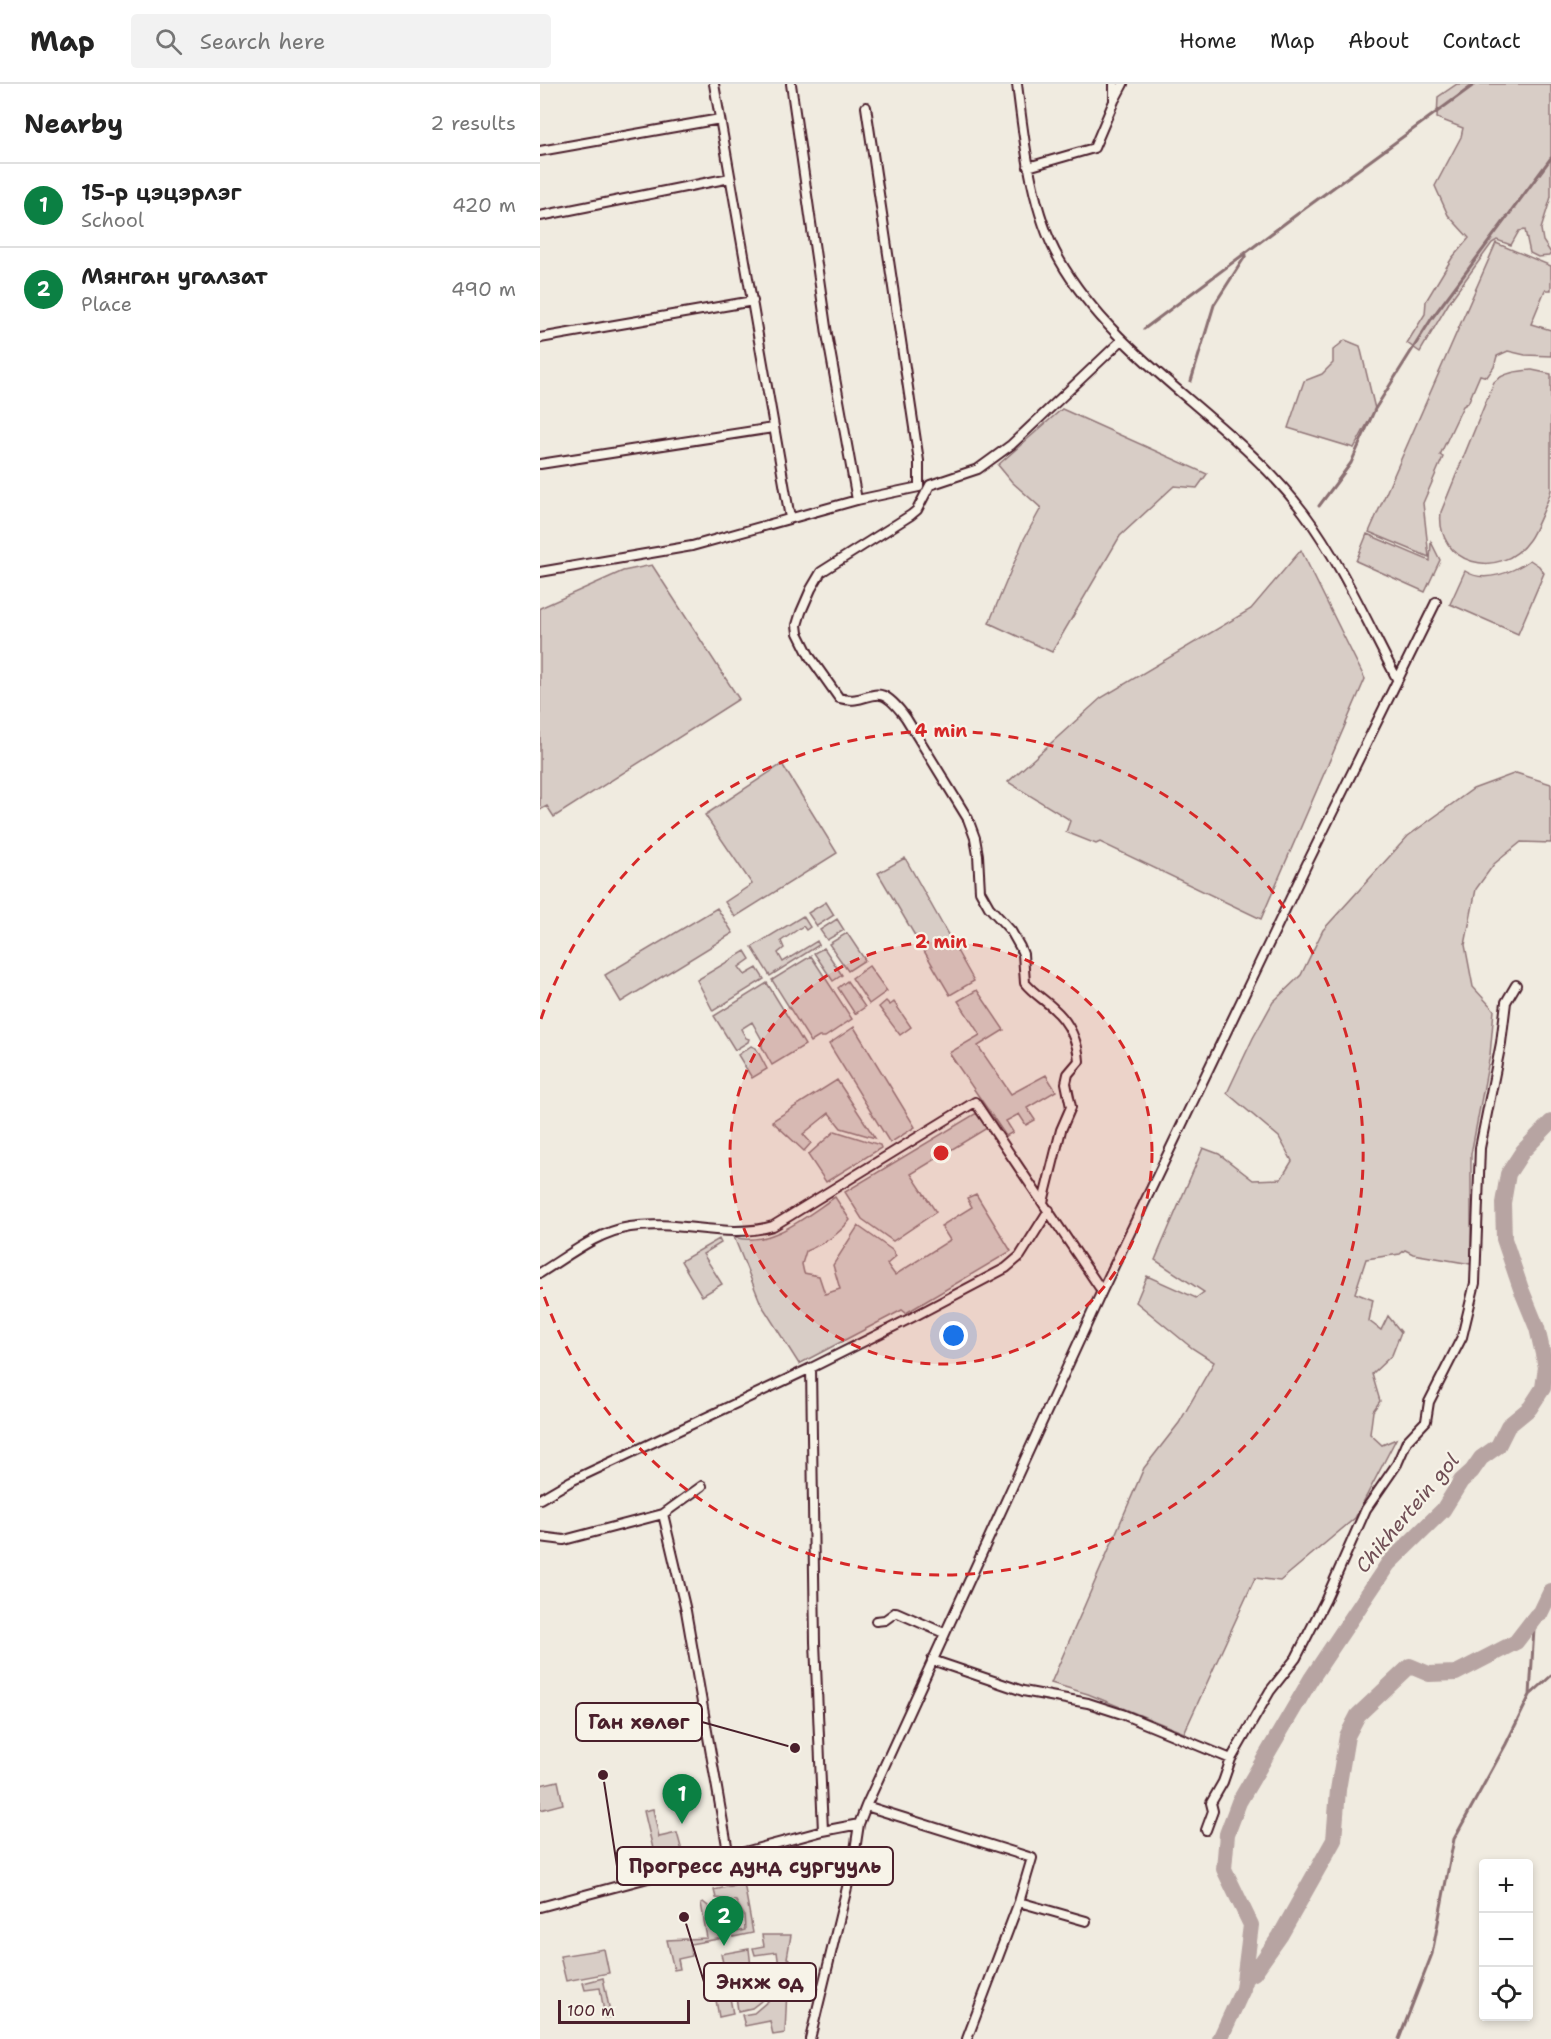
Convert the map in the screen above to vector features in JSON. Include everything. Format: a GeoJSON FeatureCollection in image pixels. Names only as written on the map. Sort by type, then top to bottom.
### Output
{"type":"FeatureCollection","features":[{"type":"Feature","properties":{"kind":"street"},"geometry":{"type":"LineString","coordinates":[[714,84],[790,518]]}},
{"type":"Feature","properties":{"kind":"street"},"geometry":{"type":"LineString","coordinates":[[791,84],[826,334],[857,500]]}},
{"type":"Feature","properties":{"kind":"street"},"geometry":{"type":"LineString","coordinates":[[1017,84],[1028,167],[1042,218],[1058,258],[1078,288],[1122,340],[1230,433],[1304,513],[1347,583],[1397,679]]}},
{"type":"Feature","properties":{"kind":"street"},"geometry":{"type":"LineString","coordinates":[[1114,84],[1114,101]]}},
{"type":"Feature","properties":{"kind":"street"},"geometry":{"type":"LineString","coordinates":[[1028,167],[1094,148],[1122,84]]}},
{"type":"Feature","properties":{"kind":"street"},"geometry":{"type":"LineString","coordinates":[[866,107],[919,461],[919,488]]}},
{"type":"Feature","properties":{"kind":"street"},"geometry":{"type":"LineString","coordinates":[[540,151],[720,119]]}},
{"type":"Feature","properties":{"kind":"street"},"geometry":{"type":"LineString","coordinates":[[540,216],[730,178]]}},
{"type":"Feature","properties":{"kind":"street"},"geometry":{"type":"LineString","coordinates":[[540,338],[753,301]]}},
{"type":"Feature","properties":{"kind":"street"},"geometry":{"type":"LineString","coordinates":[[540,573],[692,546],[857,500],[919,488],[978,469],[1011,445],[1122,340]]}},
{"type":"Feature","properties":{"kind":"street"},"geometry":{"type":"LineString","coordinates":[[540,464],[773,428]]}},
{"type":"Feature","properties":{"kind":"street"},"geometry":{"type":"LineString","coordinates":[[930,485],[917,510],[911,515],[821,572],[801,612],[797,625],[798,633],[810,657],[839,698],[847,700],[881,694],[896,704],[906,718],[968,819],[975,838],[980,891],[989,907],[1011,931],[1020,947],[1023,954],[1025,983],[1057,1011],[1071,1031],[1078,1051],[1078,1061],[1068,1074],[1066,1083],[1071,1107],[1061,1130],[1043,1202]]}},
{"type":"Feature","properties":{"kind":"street"},"geometry":{"type":"LineString","coordinates":[[810,2039],[853,1863],[859,1824],[866,1806],[1102,1291],[1436,602]]}},
{"type":"Feature","properties":{"kind":"street"},"geometry":{"type":"LineString","coordinates":[[1206,1830],[1213,1811],[1211,1803],[1223,1782],[1231,1759],[1270,1691],[1296,1658],[1326,1599],[1366,1509],[1397,1464],[1407,1441],[1426,1421],[1429,1402],[1462,1336],[1475,1283],[1480,1148],[1501,1043],[1506,1002],[1516,985]]}},
{"type":"Feature","properties":{"kind":"street"},"geometry":{"type":"LineString","coordinates":[[540,1273],[598,1237],[630,1227],[656,1225],[756,1231],[773,1226],[975,1102],[1102,1291]]}},
{"type":"Feature","properties":{"kind":"street"},"geometry":{"type":"LineString","coordinates":[[540,1499],[592,1471],[915,1317],[1006,1268],[1020,1256],[1049,1210]]}},
{"type":"Feature","properties":{"kind":"street"},"geometry":{"type":"LineString","coordinates":[[811,1368],[815,1642],[823,1832]]}},
{"type":"Feature","properties":{"kind":"street"},"geometry":{"type":"LineString","coordinates":[[540,1537],[564,1540],[663,1514],[702,1486]]}},
{"type":"Feature","properties":{"kind":"street"},"geometry":{"type":"LineString","coordinates":[[663,1514],[686,1611],[729,1857]]}},
{"type":"Feature","properties":{"kind":"street"},"geometry":{"type":"LineString","coordinates":[[876,1621],[885,1620],[896,1612],[944,1633]]}},
{"type":"Feature","properties":{"kind":"street"},"geometry":{"type":"LineString","coordinates":[[932,1660],[1023,1690],[1088,1703],[1110,1710],[1231,1759]]}},
{"type":"Feature","properties":{"kind":"street"},"geometry":{"type":"LineString","coordinates":[[866,1806],[1032,1858],[1019,1902],[967,2039]]}},
{"type":"Feature","properties":{"kind":"street"},"geometry":{"type":"LineString","coordinates":[[540,1907],[859,1824]]}},
{"type":"Feature","properties":{"kind":"street"},"geometry":{"type":"LineString","coordinates":[[1019,1902],[1086,1921]]}},
{"type":"Feature","properties":{"kind":"shaded area"},"geometry":{"type":"Polygon","coordinates":[[[1457,84],[1551,84],[1551,197],[1541,229],[1543,241],[1551,253],[1549,256],[1538,257],[1530,253],[1525,230],[1519,231],[1511,245],[1497,240],[1492,243],[1450,301],[1420,352],[1407,343],[1425,314],[1426,301],[1452,258],[1469,238],[1448,215],[1435,186],[1461,137],[1463,128],[1437,118],[1438,97],[1457,84]]]}},
{"type":"Feature","properties":{"kind":"shaded area"},"geometry":{"type":"Polygon","coordinates":[[[1496,243],[1551,266],[1551,290],[1545,290],[1531,324],[1551,330],[1551,356],[1525,355],[1508,351],[1497,356],[1494,367],[1487,377],[1480,375],[1440,455],[1443,457],[1423,503],[1429,557],[1369,532],[1496,243]]]}},
{"type":"Feature","properties":{"kind":"shaded area"},"geometry":{"type":"Polygon","coordinates":[[[1345,340],[1360,346],[1375,409],[1354,448],[1288,428],[1304,381],[1322,374],[1333,363],[1333,350],[1345,340]]]}},
{"type":"Feature","properties":{"kind":"shaded area"},"geometry":{"type":"Polygon","coordinates":[[[1532,370],[1551,374],[1550,494],[1532,536],[1517,553],[1502,561],[1487,563],[1472,561],[1459,555],[1448,544],[1442,530],[1441,512],[1494,382],[1507,374],[1532,370]]]}},
{"type":"Feature","properties":{"kind":"shaded area"},"geometry":{"type":"Polygon","coordinates":[[[1062,409],[1207,474],[1197,488],[1174,486],[1120,536],[1052,652],[989,623],[1024,539],[1041,508],[1012,482],[998,465],[1062,409]]]}},
{"type":"Feature","properties":{"kind":"shaded area"},"geometry":{"type":"Polygon","coordinates":[[[1367,534],[1430,561],[1431,542],[1440,560],[1425,592],[1356,561],[1367,534]]]}},
{"type":"Feature","properties":{"kind":"shaded area"},"geometry":{"type":"Polygon","coordinates":[[[1301,550],[1365,679],[1261,919],[1100,842],[1096,844],[1066,832],[1070,821],[1067,818],[1008,782],[1101,698],[1251,609],[1301,550]]]}},
{"type":"Feature","properties":{"kind":"shaded area"},"geometry":{"type":"Polygon","coordinates":[[[1530,560],[1544,573],[1518,634],[1450,604],[1465,571],[1481,576],[1498,575],[1530,560]]]}},
{"type":"Feature","properties":{"kind":"shaded area"},"geometry":{"type":"Polygon","coordinates":[[[652,565],[739,699],[554,817],[547,806],[540,810],[540,608],[623,571],[652,565]]]}},
{"type":"Feature","properties":{"kind":"shaded area"},"geometry":{"type":"Polygon","coordinates":[[[782,764],[837,853],[735,917],[725,902],[752,884],[705,815],[782,764]]]}},
{"type":"Feature","properties":{"kind":"shaded area"},"geometry":{"type":"Polygon","coordinates":[[[1516,773],[1551,784],[1551,843],[1521,842],[1494,864],[1476,889],[1465,945],[1473,987],[1494,1010],[1490,1055],[1471,1154],[1471,1264],[1413,1254],[1405,1250],[1400,1254],[1366,1259],[1355,1293],[1373,1300],[1369,1321],[1381,1330],[1388,1316],[1401,1332],[1392,1355],[1372,1374],[1380,1401],[1373,1411],[1370,1434],[1382,1445],[1396,1439],[1355,1518],[1280,1581],[1255,1578],[1184,1733],[1088,1694],[1051,1683],[1144,1468],[1179,1423],[1214,1362],[1192,1348],[1136,1302],[1147,1276],[1196,1298],[1204,1292],[1155,1260],[1203,1148],[1219,1154],[1253,1180],[1281,1179],[1292,1161],[1279,1137],[1227,1093],[1253,1038],[1273,1002],[1301,975],[1323,930],[1408,836],[1473,789],[1516,773]]]}},
{"type":"Feature","properties":{"kind":"shaded area"},"geometry":{"type":"Polygon","coordinates":[[[905,858],[974,981],[950,995],[878,873],[905,858]]]}},
{"type":"Feature","properties":{"kind":"shaded area"},"geometry":{"type":"Polygon","coordinates":[[[826,902],[834,915],[817,926],[808,913],[826,902]]]}},
{"type":"Feature","properties":{"kind":"shaded area"},"geometry":{"type":"Polygon","coordinates":[[[717,908],[733,933],[621,1002],[605,975],[717,908]]]}},
{"type":"Feature","properties":{"kind":"shaded area"},"geometry":{"type":"Polygon","coordinates":[[[803,916],[810,927],[806,930],[803,926],[781,941],[784,948],[778,953],[783,962],[817,941],[819,945],[770,976],[752,947],[803,916]]]}},
{"type":"Feature","properties":{"kind":"shaded area"},"geometry":{"type":"Polygon","coordinates":[[[837,919],[844,930],[827,940],[820,930],[837,919]]]}},
{"type":"Feature","properties":{"kind":"shaded area"},"geometry":{"type":"Polygon","coordinates":[[[847,933],[865,960],[848,971],[829,944],[847,933]]]}},
{"type":"Feature","properties":{"kind":"shaded area"},"geometry":{"type":"Polygon","coordinates":[[[824,948],[842,975],[833,981],[814,953],[824,948]]]}},
{"type":"Feature","properties":{"kind":"shaded area"},"geometry":{"type":"Polygon","coordinates":[[[745,951],[750,959],[739,967],[745,975],[757,968],[764,979],[713,1011],[697,980],[745,951]]]}},
{"type":"Feature","properties":{"kind":"shaded area"},"geometry":{"type":"Polygon","coordinates":[[[811,956],[852,1019],[825,1037],[819,1037],[811,1042],[772,980],[811,956]]]}},
{"type":"Feature","properties":{"kind":"shaded area"},"geometry":{"type":"Polygon","coordinates":[[[869,966],[887,991],[869,1004],[852,978],[869,966]]]}},
{"type":"Feature","properties":{"kind":"shaded area"},"geometry":{"type":"Polygon","coordinates":[[[847,981],[865,1007],[855,1014],[838,988],[847,981]]]}},
{"type":"Feature","properties":{"kind":"shaded area"},"geometry":{"type":"Polygon","coordinates":[[[767,983],[805,1045],[772,1065],[752,1022],[741,1029],[749,1039],[748,1042],[735,1050],[714,1016],[767,983]]]}},
{"type":"Feature","properties":{"kind":"shaded area"},"geometry":{"type":"Polygon","coordinates":[[[977,990],[1004,1030],[978,1046],[1011,1094],[1046,1075],[1056,1091],[1027,1108],[1035,1120],[1026,1125],[1019,1114],[1006,1121],[1013,1132],[1006,1136],[949,1053],[980,1035],[958,1001],[977,990]]]}},
{"type":"Feature","properties":{"kind":"shaded area"},"geometry":{"type":"Polygon","coordinates":[[[886,1001],[890,1005],[894,1002],[911,1027],[900,1035],[879,1007],[886,1001]]]}},
{"type":"Feature","properties":{"kind":"shaded area"},"geometry":{"type":"Polygon","coordinates":[[[854,1027],[915,1127],[890,1143],[829,1044],[854,1027]]]}},
{"type":"Feature","properties":{"kind":"shaded area"},"geometry":{"type":"Polygon","coordinates":[[[751,1046],[756,1048],[767,1069],[752,1078],[738,1055],[751,1046]]]}},
{"type":"Feature","properties":{"kind":"shaded area"},"geometry":{"type":"Polygon","coordinates":[[[837,1080],[875,1138],[841,1128],[829,1113],[803,1134],[811,1143],[804,1151],[772,1121],[837,1080]]]}},
{"type":"Feature","properties":{"kind":"shaded area"},"geometry":{"type":"Polygon","coordinates":[[[975,1114],[979,1115],[987,1128],[911,1174],[936,1212],[893,1241],[862,1219],[845,1192],[975,1114]]]}},
{"type":"Feature","properties":{"kind":"shaded area"},"geometry":{"type":"Polygon","coordinates":[[[835,1131],[880,1145],[881,1148],[826,1182],[808,1155],[835,1131]]]}},
{"type":"Feature","properties":{"kind":"shaded area"},"geometry":{"type":"Polygon","coordinates":[[[976,1194],[1011,1251],[906,1313],[902,1310],[799,1364],[761,1304],[734,1237],[761,1238],[774,1234],[800,1221],[835,1197],[850,1220],[830,1238],[806,1251],[802,1264],[804,1273],[819,1276],[825,1294],[840,1289],[833,1265],[858,1226],[892,1250],[896,1256],[887,1264],[895,1275],[950,1240],[941,1226],[972,1207],[967,1198],[976,1194]]]}},
{"type":"Feature","properties":{"kind":"shaded area"},"geometry":{"type":"Polygon","coordinates":[[[719,1239],[721,1243],[703,1254],[722,1284],[702,1296],[681,1261],[719,1239]]]}},
{"type":"Feature","properties":{"kind":"shaded area"},"geometry":{"type":"Polygon","coordinates":[[[558,1781],[563,1804],[540,1810],[540,1785],[558,1781]]]}},
{"type":"Feature","properties":{"kind":"shaded area"},"geometry":{"type":"Polygon","coordinates":[[[653,1809],[659,1837],[677,1833],[682,1851],[655,1857],[644,1811],[653,1809]]]}},
{"type":"Feature","properties":{"kind":"shaded area"},"geometry":{"type":"Polygon","coordinates":[[[744,1883],[753,1933],[733,1937],[732,1933],[745,1930],[744,1915],[736,1901],[716,1898],[714,1890],[744,1883]]]}},
{"type":"Feature","properties":{"kind":"shaded area"},"geometry":{"type":"Polygon","coordinates":[[[701,1903],[708,1906],[718,1936],[723,1936],[723,1938],[690,1944],[692,1956],[678,1959],[680,1969],[674,1970],[667,1940],[707,1938],[701,1903]]]}},
{"type":"Feature","properties":{"kind":"shaded area"},"geometry":{"type":"Polygon","coordinates":[[[762,1935],[791,1935],[787,1958],[790,1959],[784,1988],[787,1989],[785,2033],[773,2035],[770,2021],[745,2026],[742,2015],[754,2013],[782,1989],[777,1952],[755,1955],[753,1948],[764,1946],[762,1935]]]}},
{"type":"Feature","properties":{"kind":"shaded area"},"geometry":{"type":"Polygon","coordinates":[[[604,1949],[609,1973],[566,1981],[560,1956],[604,1949]]]}},
{"type":"Feature","properties":{"kind":"shaded area"},"geometry":{"type":"Polygon","coordinates":[[[749,1949],[751,1967],[725,1972],[721,1954],[749,1949]]]}},
{"type":"Feature","properties":{"kind":"shaded area"},"geometry":{"type":"Polygon","coordinates":[[[603,1978],[611,2017],[605,2018],[600,1988],[585,1990],[583,1983],[603,1978]]]}},
{"type":"Feature","properties":{"kind":"shaded area"},"geometry":{"type":"Polygon","coordinates":[[[778,1981],[779,1987],[752,2008],[738,2011],[736,1996],[765,1989],[765,1983],[778,1981]]]}},
{"type":"Feature","properties":{"kind":"shaded area"},"geometry":{"type":"Polygon","coordinates":[[[728,1987],[733,2014],[719,2017],[714,1989],[728,1987]]]}},
{"type":"Feature","properties":{"kind":"waterway"},"geometry":{"type":"LineString","coordinates":[[1144,329],[1475,84]]}},
{"type":"Feature","properties":{"kind":"waterway"},"geometry":{"type":"LineString","coordinates":[[1319,506],[1351,463],[1375,409],[1432,318],[1551,158]]}},
{"type":"Feature","properties":{"kind":"waterway"},"geometry":{"type":"LineString","coordinates":[[1191,381],[1214,305],[1246,255]]}},
{"type":"Feature","properties":{"kind":"waterway","name":"Chikhertein gol"},"geometry":{"type":"LineString","coordinates":[[1220,2039],[1243,1989],[1251,1925],[1224,1869],[1227,1834],[1239,1802],[1311,1679],[1388,1564],[1443,1510],[1461,1481],[1481,1458],[1498,1446],[1508,1426],[1530,1408],[1543,1388],[1546,1367],[1537,1328],[1504,1239],[1503,1203],[1508,1174],[1523,1151],[1551,1122]]}},
{"type":"Feature","properties":{"kind":"waterway"},"geometry":{"type":"LineString","coordinates":[[1245,1977],[1254,1973],[1280,1936],[1334,1840],[1338,1790],[1347,1736],[1358,1715],[1410,1666],[1429,1674],[1456,1673],[1516,1642],[1540,1614],[1551,1591]]}},
{"type":"Feature","properties":{"kind":"waterway"},"geometry":{"type":"LineString","coordinates":[[1399,2039],[1432,1954],[1454,1839],[1530,1695],[1534,1628],[1540,1614]]}},
{"type":"Feature","properties":{"kind":"waterway"},"geometry":{"type":"LineString","coordinates":[[1530,1695],[1551,1676]]}},
{"type":"Feature","properties":{"kind":"place","name":"Ган хөлөг"},"geometry":{"type":"Point","coordinates":[795,1748]}},
{"type":"Feature","properties":{"kind":"place","name":"Прогресс дунд сургууль"},"geometry":{"type":"Point","coordinates":[603,1775]}},
{"type":"Feature","properties":{"kind":"place","name":"15-р цэцэрлэг"},"geometry":{"type":"Point","coordinates":[682,1824]}},
{"type":"Feature","properties":{"kind":"place","name":"Энхж од"},"geometry":{"type":"Point","coordinates":[684,1917]}},
{"type":"Feature","properties":{"kind":"place","name":"Мянган угалзат"},"geometry":{"type":"Point","coordinates":[724,1946]}}]}
